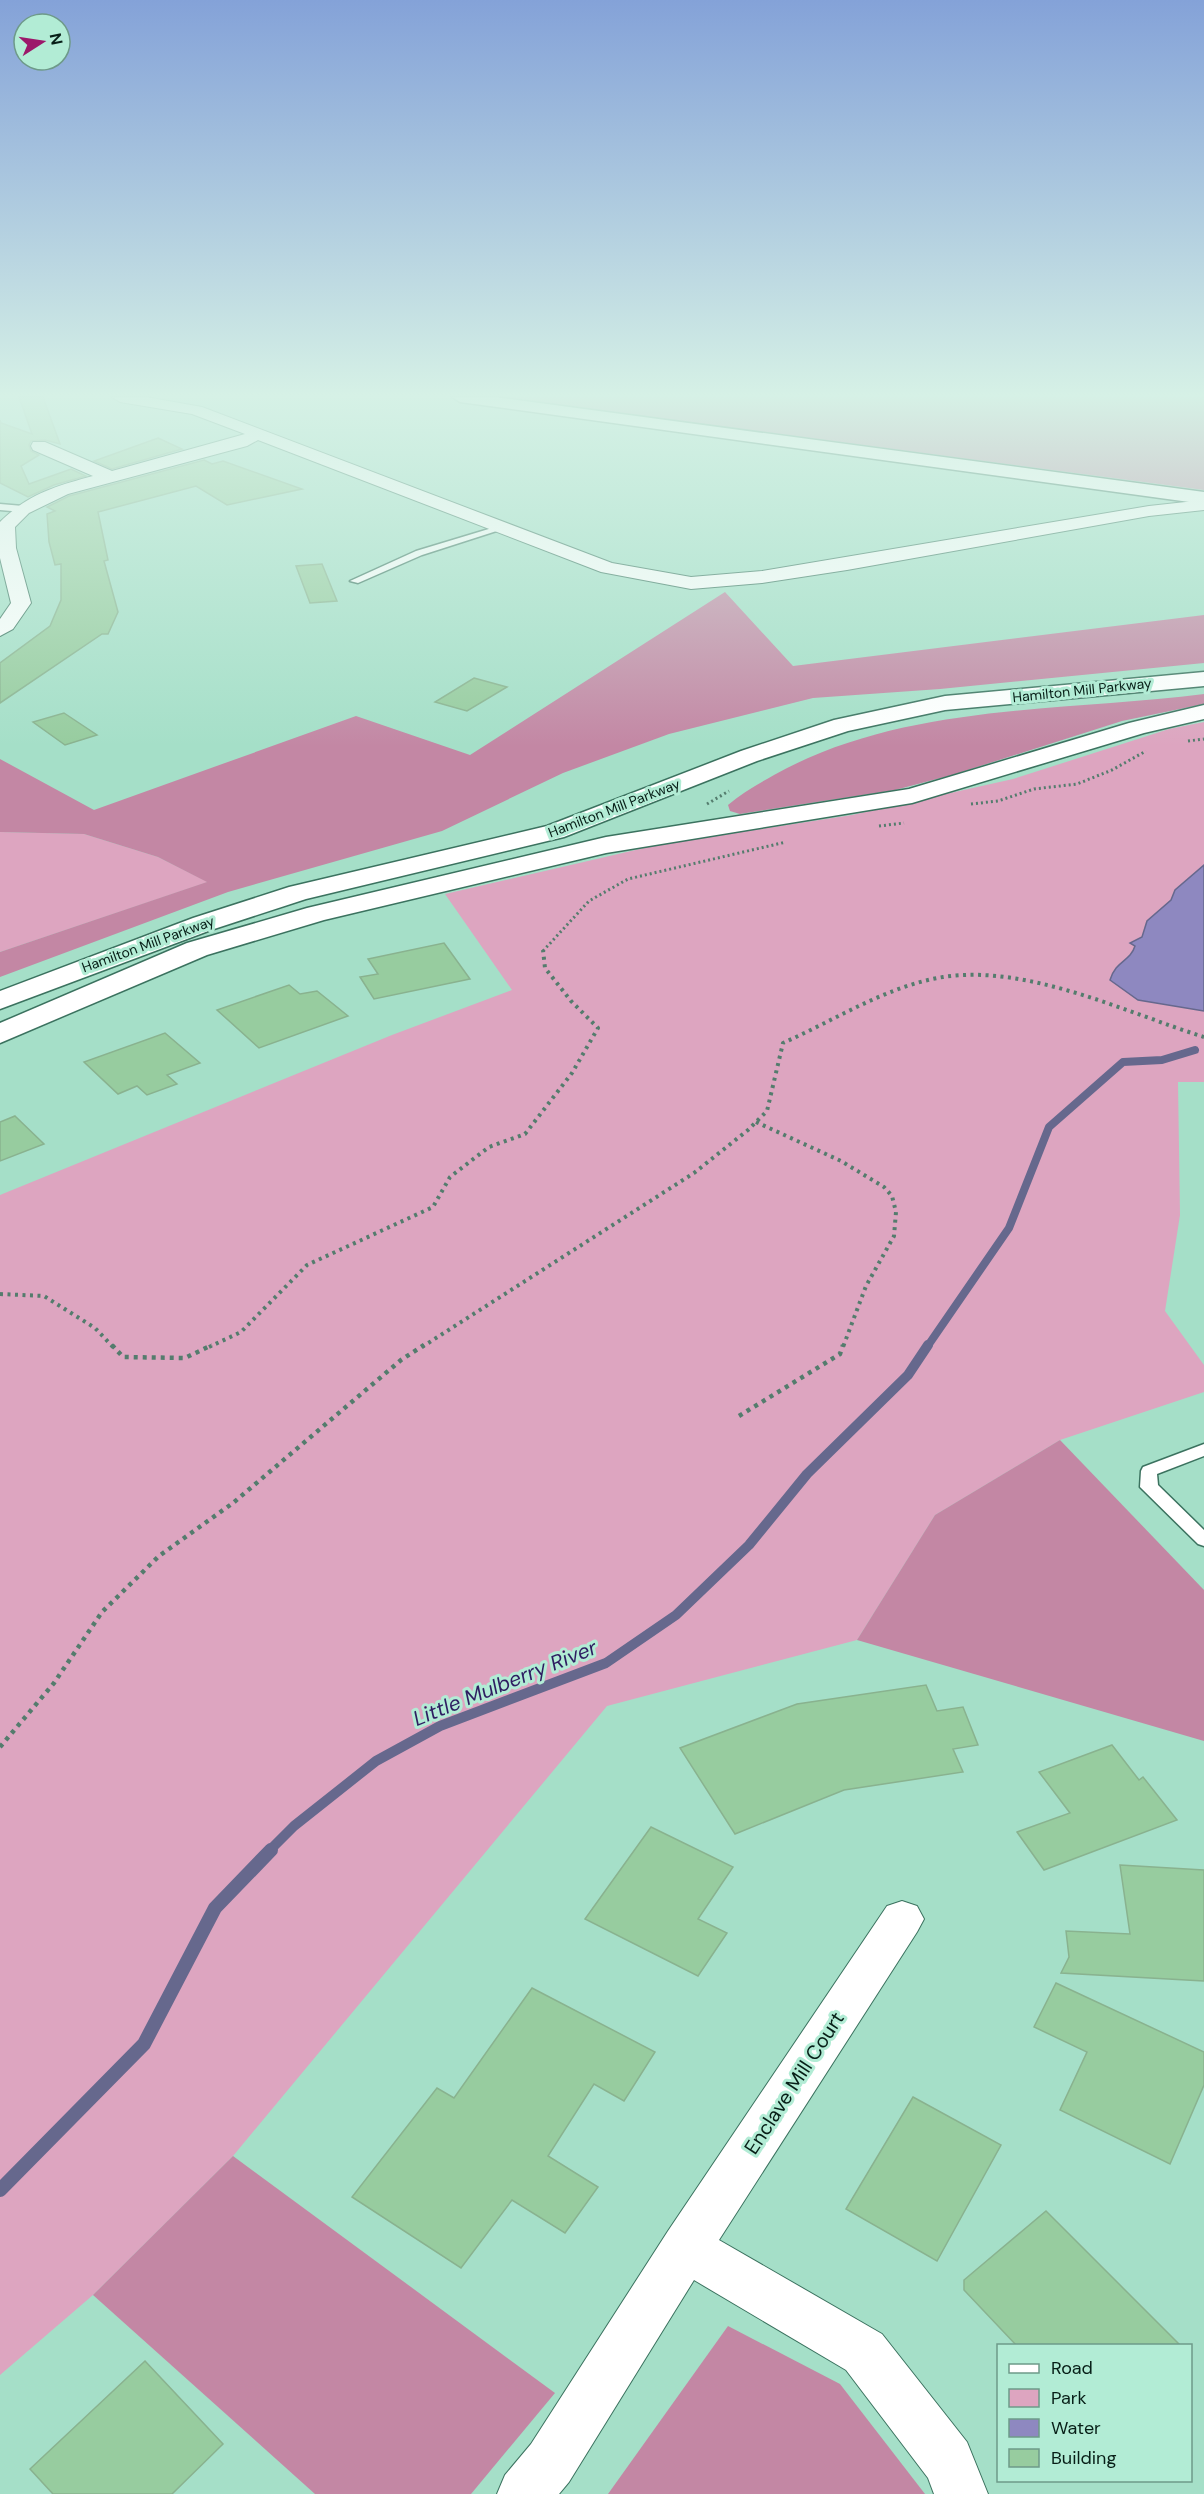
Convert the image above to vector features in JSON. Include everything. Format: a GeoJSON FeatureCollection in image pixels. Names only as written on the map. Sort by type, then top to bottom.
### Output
{"type":"FeatureCollection","features":[{"type":"Feature","properties":{"kind":"street"},"geometry":{"type":"LineString","coordinates":[[0,630],[6,626],[21,603],[5,562],[6,526],[19,513]]}},
{"type":"Feature","properties":{"kind":"street"},"geometry":{"type":"LineString","coordinates":[[469,513],[608,568],[691,583],[762,577],[837,566],[1135,513]]}},
{"type":"Feature","properties":{"kind":"street","name":"Hamilton Mill Parkway"},"geometry":{"type":"LineString","coordinates":[[0,1001],[202,924],[298,893],[555,832],[749,756],[842,725],[945,703],[1204,679]]}},
{"type":"Feature","properties":{"kind":"street","name":"Hamilton Mill Parkway"},"geometry":{"type":"LineString","coordinates":[[0,1034],[197,949],[316,914],[606,845],[912,796],[1137,728],[1204,712]]}},
{"type":"Feature","properties":{"kind":"street","name":"Enclave Mill Court"},"geometry":{"type":"LineString","coordinates":[[524,2494],[550,2463],[686,2248],[902,1919]]}},
{"type":"Feature","properties":{"kind":"street"},"geometry":{"type":"LineString","coordinates":[[686,2248],[864,2352],[948,2461],[961,2494]]}},
{"type":"Feature","properties":{"kind":"lane"},"geometry":{"type":"LineString","coordinates":[[355,581],[419,553],[505,527]]}},
{"type":"Feature","properties":{"kind":"lane"},"geometry":{"type":"LineString","coordinates":[[1204,1450],[1149,1472],[1149,1487],[1204,1540]]}},
{"type":"Feature","properties":{"kind":"path"},"geometry":{"type":"LineString","coordinates":[[1185,742],[1204,739]]}},
{"type":"Feature","properties":{"kind":"path"},"geometry":{"type":"LineString","coordinates":[[964,804],[998,801],[1034,789],[1077,784],[1112,770],[1155,746]]}},
{"type":"Feature","properties":{"kind":"path"},"geometry":{"type":"LineString","coordinates":[[705,805],[736,786]]}},
{"type":"Feature","properties":{"kind":"path"},"geometry":{"type":"LineString","coordinates":[[877,826],[914,820]]}},
{"type":"Feature","properties":{"kind":"path"},"geometry":{"type":"LineString","coordinates":[[0,1294],[44,1296],[95,1328],[123,1357],[185,1358],[241,1332],[307,1265],[433,1207],[450,1177],[489,1147],[525,1134],[572,1073],[598,1028],[571,1001],[545,968],[543,949],[588,902],[628,879],[789,841]]}},
{"type":"Feature","properties":{"kind":"path"},"geometry":{"type":"LineString","coordinates":[[0,1747],[54,1683],[102,1612],[159,1556],[233,1503],[401,1360],[694,1173],[756,1122],[767,1111],[783,1043],[877,997],[944,977],[984,975],[1020,980],[1082,997],[1204,1037]]}},
{"type":"Feature","properties":{"kind":"path"},"geometry":{"type":"LineString","coordinates":[[739,1416],[840,1354],[866,1286],[894,1236],[896,1212],[892,1196],[884,1187],[841,1161],[756,1122]]}},
{"type":"Feature","properties":{"kind":"green space"},"geometry":{"type":"Polygon","coordinates":[[[1204,722],[1204,1082],[1178,1082],[1180,1215],[1165,1311],[1204,1365],[1204,1392],[1060,1440],[935,1515],[857,1640],[607,1706],[233,2156],[93,2295],[0,2375],[0,1195],[392,1035],[512,990],[445,894],[657,845],[852,815],[1013,779],[1169,729],[1204,722]]]}},
{"type":"Feature","properties":{"kind":"green space"},"geometry":{"type":"Polygon","coordinates":[[[0,832],[84,834],[158,857],[208,882],[0,952],[0,832]]]}},
{"type":"Feature","properties":{"kind":"shaded area"},"geometry":{"type":"Polygon","coordinates":[[[725,592],[793,666],[1204,615],[1204,663],[940,689],[813,698],[669,734],[563,773],[442,831],[228,892],[0,977],[0,952],[207,882],[158,857],[84,834],[0,832],[0,759],[94,810],[356,716],[470,755],[725,592]]]}},
{"type":"Feature","properties":{"kind":"shaded area"},"geometry":{"type":"Polygon","coordinates":[[[1204,694],[1204,704],[1122,721],[952,775],[895,790],[740,814],[730,811],[728,805],[774,775],[824,752],[876,734],[929,722],[984,714],[1204,694]]]}},
{"type":"Feature","properties":{"kind":"shaded area"},"geometry":{"type":"Polygon","coordinates":[[[1060,1440],[1204,1590],[1204,1741],[857,1640],[935,1515],[1060,1440]]]}},
{"type":"Feature","properties":{"kind":"shaded area"},"geometry":{"type":"Polygon","coordinates":[[[233,2156],[555,2393],[471,2494],[315,2494],[93,2295],[233,2156]]]}},
{"type":"Feature","properties":{"kind":"shaded area"},"geometry":{"type":"Polygon","coordinates":[[[728,2326],[840,2384],[925,2494],[608,2494],[728,2326]]]}},
{"type":"Feature","properties":{"kind":"water"},"geometry":{"type":"Polygon","coordinates":[[[1204,865],[1204,1011],[1138,1000],[1110,980],[1113,973],[1133,951],[1135,946],[1130,943],[1142,937],[1147,921],[1171,900],[1175,890],[1204,865]]]}},
{"type":"Feature","properties":{"kind":"building"},"geometry":{"type":"Polygon","coordinates":[[[98,513],[108,560],[104,561],[118,612],[108,634],[102,634],[0,703],[0,663],[50,626],[61,600],[61,564],[55,565],[49,542],[47,514],[98,513]]]}},
{"type":"Feature","properties":{"kind":"building"},"geometry":{"type":"Polygon","coordinates":[[[322,564],[337,601],[310,603],[296,566],[322,564]]]}},
{"type":"Feature","properties":{"kind":"building"},"geometry":{"type":"Polygon","coordinates":[[[474,678],[507,687],[467,711],[435,702],[474,678]]]}},
{"type":"Feature","properties":{"kind":"building"},"geometry":{"type":"Polygon","coordinates":[[[64,713],[97,735],[65,745],[33,722],[64,713]]]}},
{"type":"Feature","properties":{"kind":"building"},"geometry":{"type":"Polygon","coordinates":[[[444,943],[470,979],[374,999],[360,977],[378,974],[368,959],[444,943]]]}},
{"type":"Feature","properties":{"kind":"building"},"geometry":{"type":"Polygon","coordinates":[[[289,985],[300,994],[317,991],[348,1016],[259,1048],[217,1010],[289,985]]]}},
{"type":"Feature","properties":{"kind":"building"},"geometry":{"type":"Polygon","coordinates":[[[165,1033],[200,1063],[167,1075],[177,1084],[147,1095],[137,1086],[118,1094],[84,1062],[165,1033]]]}},
{"type":"Feature","properties":{"kind":"building"},"geometry":{"type":"Polygon","coordinates":[[[15,1116],[44,1144],[0,1161],[0,1122],[15,1116]]]}},
{"type":"Feature","properties":{"kind":"building"},"geometry":{"type":"Polygon","coordinates":[[[926,1685],[937,1711],[963,1707],[978,1745],[953,1749],[963,1772],[844,1790],[735,1834],[680,1748],[797,1704],[926,1685]]]}},
{"type":"Feature","properties":{"kind":"building"},"geometry":{"type":"Polygon","coordinates":[[[1112,1745],[1139,1780],[1143,1777],[1177,1820],[1044,1870],[1017,1832],[1070,1813],[1039,1772],[1112,1745]]]}},
{"type":"Feature","properties":{"kind":"building"},"geometry":{"type":"Polygon","coordinates":[[[651,1827],[733,1867],[698,1919],[727,1933],[698,1976],[585,1919],[651,1827]]]}},
{"type":"Feature","properties":{"kind":"building"},"geometry":{"type":"Polygon","coordinates":[[[1120,1865],[1204,1870],[1204,1981],[1061,1973],[1069,1957],[1066,1931],[1130,1934],[1120,1865]]]}},
{"type":"Feature","properties":{"kind":"building"},"geometry":{"type":"Polygon","coordinates":[[[1056,1983],[1204,2052],[1204,2085],[1170,2164],[1060,2110],[1087,2052],[1034,2027],[1056,1983]]]}},
{"type":"Feature","properties":{"kind":"building"},"geometry":{"type":"Polygon","coordinates":[[[532,1988],[655,2052],[624,2101],[594,2084],[548,2156],[598,2187],[565,2233],[512,2200],[461,2268],[352,2197],[437,2088],[454,2098],[532,1988]]]}},
{"type":"Feature","properties":{"kind":"building"},"geometry":{"type":"Polygon","coordinates":[[[913,2097],[1001,2145],[937,2261],[846,2209],[913,2097]]]}},
{"type":"Feature","properties":{"kind":"building"},"geometry":{"type":"Polygon","coordinates":[[[1046,2211],[1179,2344],[1015,2344],[964,2290],[964,2280],[1046,2211]]]}},
{"type":"Feature","properties":{"kind":"building"},"geometry":{"type":"Polygon","coordinates":[[[145,2361],[223,2444],[172,2494],[53,2494],[30,2469],[145,2361]]]}},
{"type":"Feature","properties":{"kind":"waterway","name":"Little Mulberry River"},"geometry":{"type":"LineString","coordinates":[[927,1347],[1009,1228],[1049,1127],[1123,1062],[1162,1060],[1195,1050]]}},
{"type":"Feature","properties":{"kind":"waterway","name":"Little Mulberry River"},"geometry":{"type":"LineString","coordinates":[[269,1851],[294,1826],[376,1761],[440,1726],[606,1663],[676,1615],[749,1545],[807,1474],[908,1375],[928,1345]]}},
{"type":"Feature","properties":{"kind":"waterway","name":"Little Mulberry River"},"geometry":{"type":"LineString","coordinates":[[0,2190],[144,2044],[215,1908],[271,1850]]}}]}
